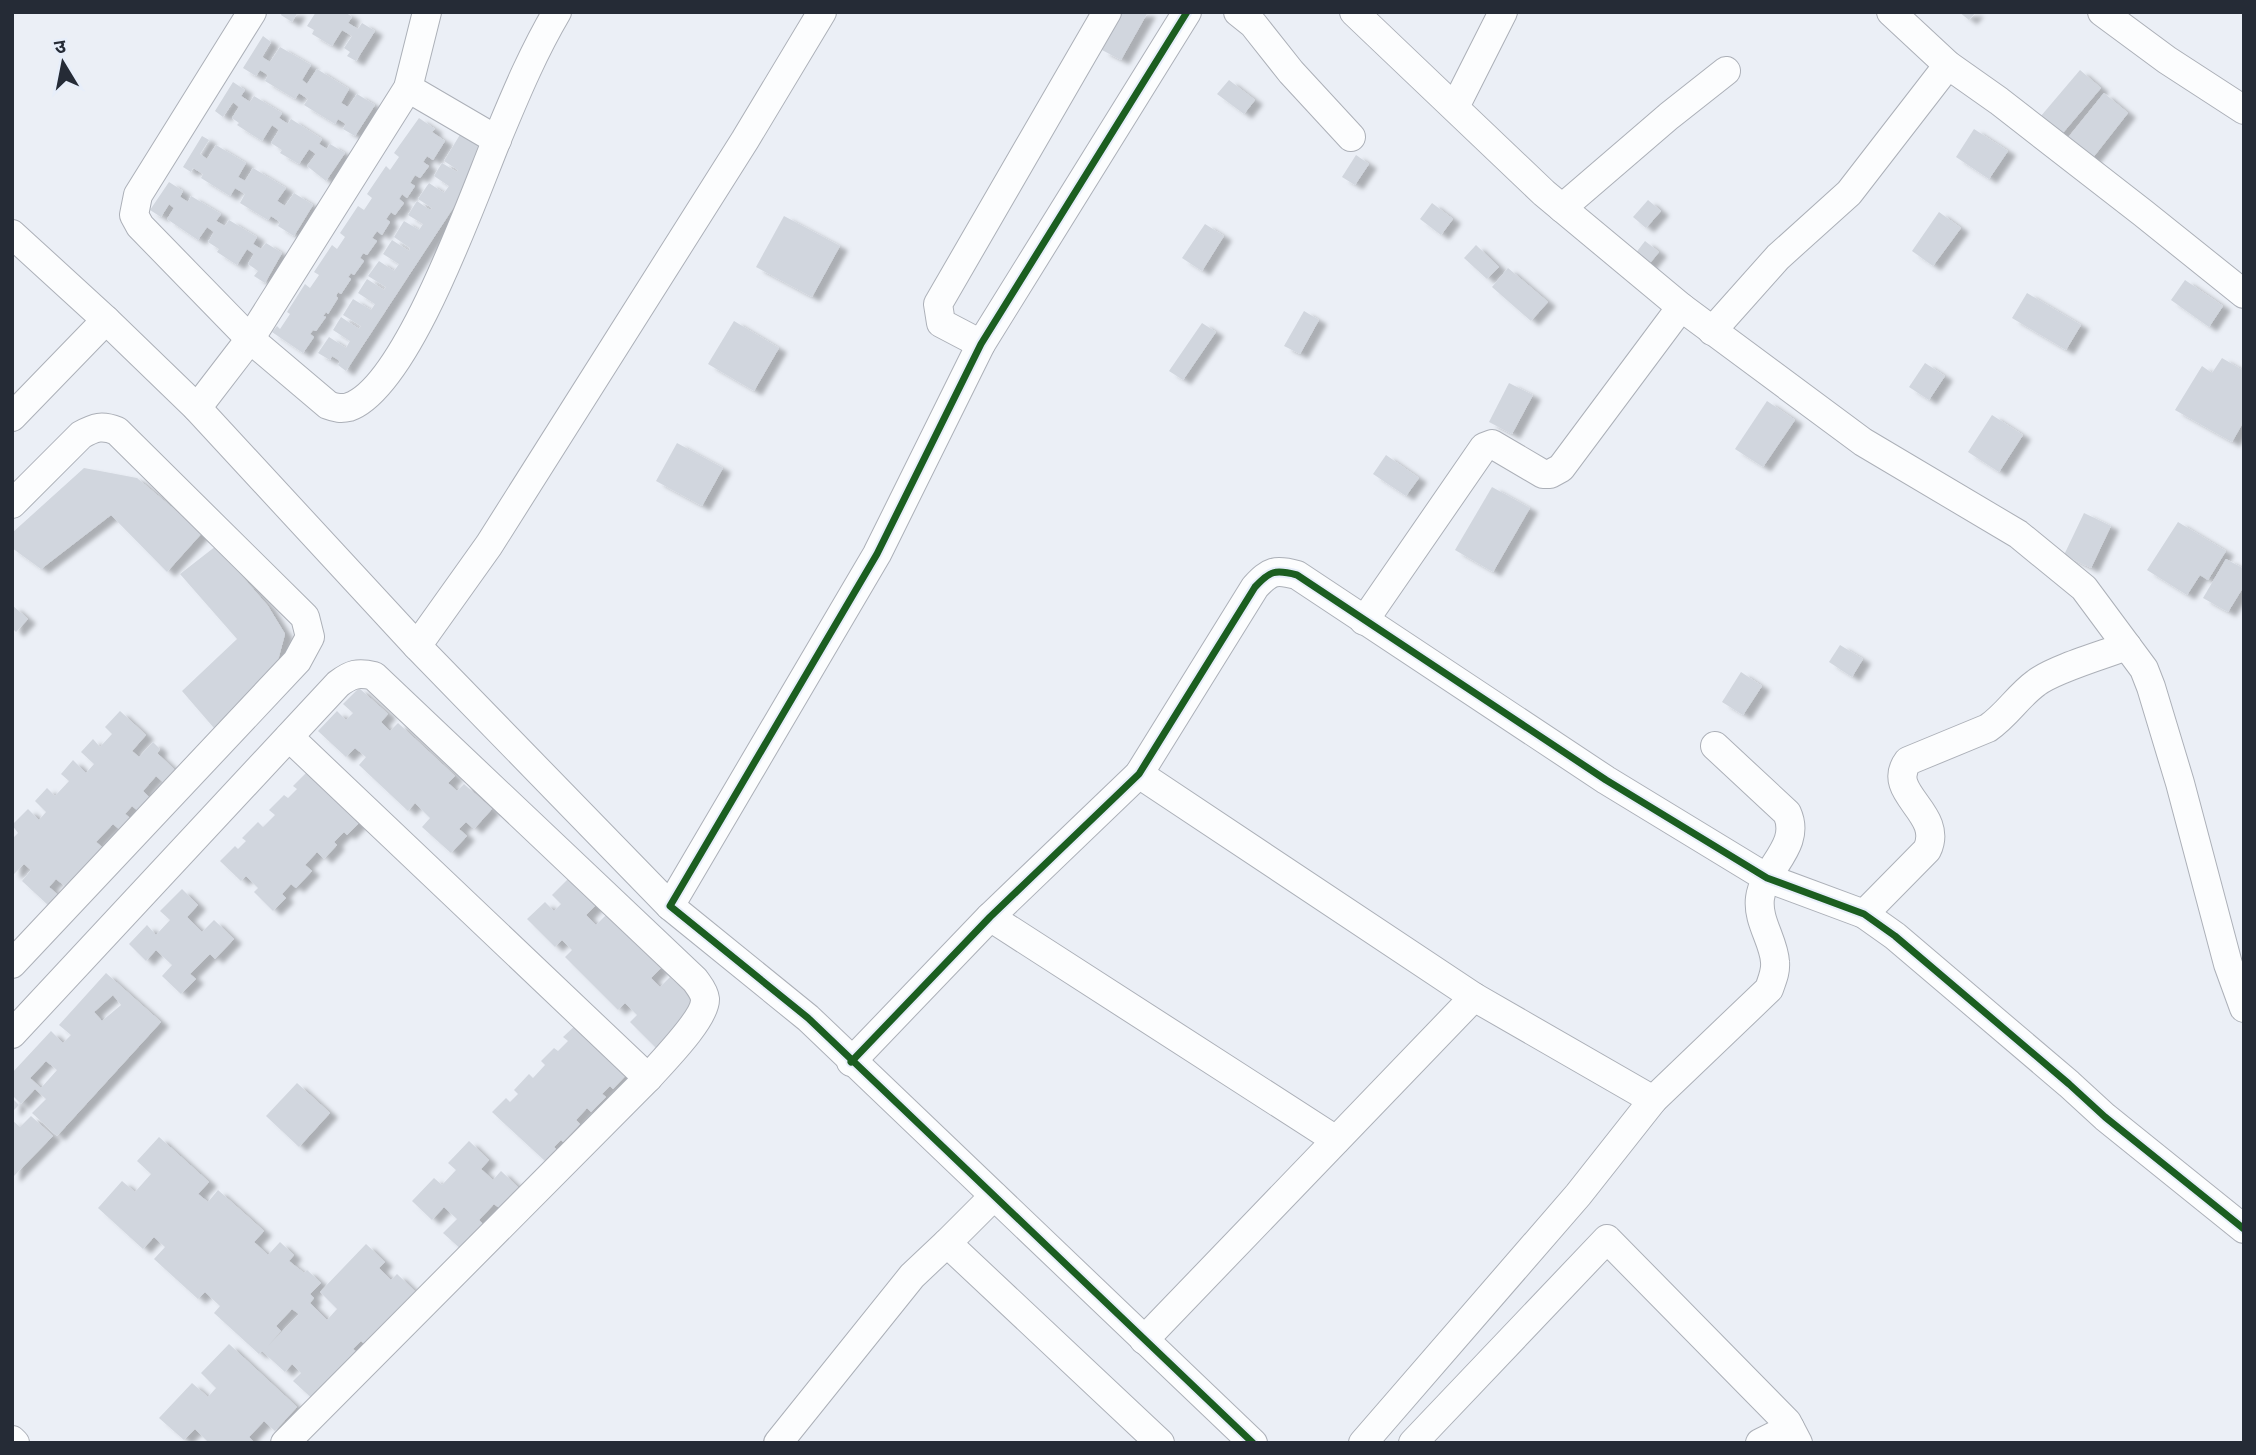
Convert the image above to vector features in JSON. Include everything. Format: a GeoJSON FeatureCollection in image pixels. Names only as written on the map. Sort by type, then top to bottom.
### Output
{"type":"FeatureCollection","features":[{"type":"Feature","properties":{"kind":"street"},"geometry":{"type":"LineString","coordinates":[[252,12],[138,195],[134,215],[140,226],[250,339],[328,405],[341,409],[352,406],[375,387],[408,345],[435,290],[523,78],[556,12]]}},
{"type":"Feature","properties":{"kind":"street"},"geometry":{"type":"LineString","coordinates":[[197,408],[250,339],[408,88],[427,12]]}},
{"type":"Feature","properties":{"kind":"street"},"geometry":{"type":"LineString","coordinates":[[417,646],[489,545],[745,140],[822,12]]}},
{"type":"Feature","properties":{"kind":"street"},"geometry":{"type":"LineString","coordinates":[[981,344],[942,323],[938,303],[1107,12]]}},
{"type":"Feature","properties":{"kind":"street"},"geometry":{"type":"LineString","coordinates":[[670,906],[877,554],[981,344],[1187,12]]}},
{"type":"Feature","properties":{"kind":"street"},"geometry":{"type":"LineString","coordinates":[[1238,12],[1253,24],[1291,72],[1351,137]]}},
{"type":"Feature","properties":{"kind":"street"},"geometry":{"type":"LineString","coordinates":[[1354,12],[1562,208],[1681,307],[1863,442],[2031,543],[2084,588],[2144,669],[2151,687],[2180,783],[2228,964],[2244,1008]]}},
{"type":"Feature","properties":{"kind":"street"},"geometry":{"type":"LineString","coordinates":[[1455,107],[1503,12]]}},
{"type":"Feature","properties":{"kind":"street"},"geometry":{"type":"LineString","coordinates":[[1891,12],[1948,65],[1999,101],[2244,294]]}},
{"type":"Feature","properties":{"kind":"street"},"geometry":{"type":"LineString","coordinates":[[2102,12],[2166,60],[2244,110]]}},
{"type":"Feature","properties":{"kind":"street"},"geometry":{"type":"LineString","coordinates":[[1712,331],[1778,257],[1849,192],[1948,65]]}},
{"type":"Feature","properties":{"kind":"street"},"geometry":{"type":"LineString","coordinates":[[1562,208],[1668,116],[1726,71]]}},
{"type":"Feature","properties":{"kind":"street"},"geometry":{"type":"LineString","coordinates":[[408,88],[496,140]]}},
{"type":"Feature","properties":{"kind":"street"},"geometry":{"type":"LineString","coordinates":[[12,234],[197,408],[417,646],[670,906],[808,1018],[851,1062],[1253,1443]]}},
{"type":"Feature","properties":{"kind":"street"},"geometry":{"type":"LineString","coordinates":[[1364,621],[1484,447],[1492,444],[1501,448],[1543,474],[1550,474],[1561,468],[1681,307]]}},
{"type":"Feature","properties":{"kind":"street"},"geometry":{"type":"LineString","coordinates":[[12,417],[106,320]]}},
{"type":"Feature","properties":{"kind":"street"},"geometry":{"type":"LineString","coordinates":[[12,504],[81,435],[105,426],[117,431],[305,617],[310,637],[297,661],[12,964]]}},
{"type":"Feature","properties":{"kind":"street"},"geometry":{"type":"LineString","coordinates":[[851,1062],[990,917],[1139,774],[1255,587],[1267,574],[1283,571],[1297,575],[1606,780],[1767,878],[1864,914],[1905,945],[2069,1084],[2105,1118],[2244,1228]]}},
{"type":"Feature","properties":{"kind":"street"},"geometry":{"type":"LineString","coordinates":[[1864,914],[1927,850],[1931,842],[1929,823],[1904,788],[1902,776],[1908,761],[1989,727],[2046,676],[2127,646]]}},
{"type":"Feature","properties":{"kind":"street"},"geometry":{"type":"LineString","coordinates":[[12,1034],[338,684],[350,675],[360,673],[374,676],[695,979],[703,991],[705,1001],[701,1015],[648,1078],[285,1443]]}},
{"type":"Feature","properties":{"kind":"street"},"geometry":{"type":"LineString","coordinates":[[289,737],[648,1078]]}},
{"type":"Feature","properties":{"kind":"street"},"geometry":{"type":"LineString","coordinates":[[1363,1443],[1578,1195],[1654,1100],[1769,989],[1775,960],[1763,921],[1760,897],[1767,878],[1789,841],[1791,822],[1787,813],[1715,746]]}},
{"type":"Feature","properties":{"kind":"street"},"geometry":{"type":"LineString","coordinates":[[1139,774],[1474,997],[1654,1100]]}},
{"type":"Feature","properties":{"kind":"street"},"geometry":{"type":"LineString","coordinates":[[990,917],[1336,1140]]}},
{"type":"Feature","properties":{"kind":"street"},"geometry":{"type":"LineString","coordinates":[[1144,1340],[1474,997]]}},
{"type":"Feature","properties":{"kind":"street"},"geometry":{"type":"LineString","coordinates":[[778,1443],[912,1276],[994,1196]]}},
{"type":"Feature","properties":{"kind":"street"},"geometry":{"type":"LineString","coordinates":[[1413,1443],[1607,1239],[1787,1422],[1794,1435],[1760,1443]]}},
{"type":"Feature","properties":{"kind":"street"},"geometry":{"type":"LineString","coordinates":[[947,1242],[1160,1443]]}},
{"type":"Feature","properties":{"kind":"building"},"geometry":{"type":"Polygon","coordinates":[[[282,12],[298,12],[292,22],[281,15],[282,12]]]}},
{"type":"Feature","properties":{"kind":"building"},"geometry":{"type":"Polygon","coordinates":[[[316,12],[345,12],[352,17],[348,23],[358,29],[362,23],[375,31],[356,61],[347,56],[350,52],[344,48],[352,36],[342,30],[332,46],[312,34],[314,30],[307,26],[316,12]]]}},
{"type":"Feature","properties":{"kind":"building"},"geometry":{"type":"Polygon","coordinates":[[[1122,12],[1148,12],[1121,60],[1102,50],[1122,12]]]}},
{"type":"Feature","properties":{"kind":"building"},"geometry":{"type":"Polygon","coordinates":[[[1959,12],[1976,12],[1969,20],[1959,12]]]}},
{"type":"Feature","properties":{"kind":"building"},"geometry":{"type":"Polygon","coordinates":[[[263,36],[271,42],[262,57],[270,62],[280,47],[311,65],[302,80],[307,84],[317,69],[349,89],[341,103],[348,107],[357,94],[375,105],[355,136],[343,129],[346,124],[338,119],[335,124],[304,105],[308,99],[299,93],[295,99],[265,81],[268,75],[260,70],[256,76],[243,68],[263,36]]]}},
{"type":"Feature","properties":{"kind":"building"},"geometry":{"type":"Polygon","coordinates":[[[2080,70],[2101,88],[2056,141],[2035,123],[2080,70]]]}},
{"type":"Feature","properties":{"kind":"building"},"geometry":{"type":"Polygon","coordinates":[[[1229,80],[1255,100],[1244,114],[1217,94],[1229,80]]]}},
{"type":"Feature","properties":{"kind":"building"},"geometry":{"type":"Polygon","coordinates":[[[233,82],[245,90],[241,96],[250,102],[254,96],[282,113],[279,118],[288,124],[291,119],[322,139],[319,144],[327,149],[330,144],[345,153],[326,181],[307,166],[316,154],[309,149],[299,164],[280,153],[282,150],[271,143],[279,130],[272,125],[262,141],[237,125],[239,123],[232,118],[239,107],[233,102],[223,117],[215,111],[233,82]]]}},
{"type":"Feature","properties":{"kind":"building"},"geometry":{"type":"Polygon","coordinates":[[[2104,93],[2128,113],[2088,164],[2063,144],[2104,93]]]}},
{"type":"Feature","properties":{"kind":"building"},"geometry":{"type":"Polygon","coordinates":[[[419,118],[435,129],[432,132],[445,141],[433,160],[427,156],[423,162],[429,166],[420,178],[415,175],[410,183],[415,186],[407,198],[402,194],[399,199],[404,203],[395,215],[391,212],[386,219],[390,222],[382,235],[377,231],[372,238],[377,241],[367,255],[363,253],[360,258],[364,261],[354,275],[351,273],[348,277],[351,279],[341,294],[338,292],[338,298],[328,314],[326,312],[323,316],[326,317],[316,331],[313,330],[310,334],[314,337],[303,353],[272,332],[277,326],[280,329],[290,314],[287,312],[305,284],[310,288],[319,275],[314,272],[332,245],[337,249],[345,237],[340,233],[358,206],[364,210],[372,198],[367,194],[386,166],[390,170],[399,157],[394,153],[419,118]]]}},
{"type":"Feature","properties":{"kind":"building"},"geometry":{"type":"Polygon","coordinates":[[[1974,129],[2008,151],[1989,179],[1956,157],[1974,129]]]}},
{"type":"Feature","properties":{"kind":"building"},"geometry":{"type":"Polygon","coordinates":[[[461,133],[490,152],[346,371],[338,365],[340,361],[332,356],[330,360],[318,353],[329,337],[346,348],[350,341],[333,330],[341,317],[359,329],[361,326],[343,315],[353,299],[371,310],[375,304],[358,293],[367,279],[384,290],[386,287],[368,276],[379,261],[394,271],[399,264],[383,254],[392,240],[409,251],[410,248],[394,237],[404,221],[419,230],[423,224],[408,215],[417,201],[430,210],[432,208],[418,199],[429,183],[444,193],[449,186],[434,176],[442,163],[457,172],[458,170],[444,161],[461,133]]]}},
{"type":"Feature","properties":{"kind":"building"},"geometry":{"type":"Polygon","coordinates":[[[202,136],[209,140],[200,154],[207,159],[216,145],[246,163],[238,177],[245,181],[253,168],[286,188],[277,201],[285,206],[294,193],[313,205],[294,236],[278,226],[280,222],[271,216],[268,220],[240,203],[245,194],[235,188],[230,196],[201,178],[203,174],[193,168],[191,172],[183,167],[202,136]]]}},
{"type":"Feature","properties":{"kind":"building"},"geometry":{"type":"Polygon","coordinates":[[[1356,155],[1369,164],[1355,185],[1342,177],[1356,155]]]}},
{"type":"Feature","properties":{"kind":"building"},"geometry":{"type":"Polygon","coordinates":[[[169,182],[183,191],[180,197],[188,202],[191,196],[221,214],[216,221],[225,226],[229,220],[257,237],[253,244],[261,249],[266,243],[282,253],[265,283],[254,276],[258,271],[248,264],[254,254],[247,249],[237,265],[217,252],[219,249],[208,242],[214,232],[207,227],[198,240],[167,219],[174,208],[169,204],[161,217],[150,210],[169,182]]]}},
{"type":"Feature","properties":{"kind":"building"},"geometry":{"type":"Polygon","coordinates":[[[1648,200],[1661,211],[1646,228],[1633,217],[1648,200]]]}},
{"type":"Feature","properties":{"kind":"building"},"geometry":{"type":"Polygon","coordinates":[[[1432,203],[1453,219],[1441,235],[1420,219],[1432,203]]]}},
{"type":"Feature","properties":{"kind":"building"},"geometry":{"type":"Polygon","coordinates":[[[1939,212],[1961,228],[1933,266],[1912,251],[1939,212]]]}},
{"type":"Feature","properties":{"kind":"building"},"geometry":{"type":"Polygon","coordinates":[[[784,216],[840,246],[812,297],[756,267],[784,216]]]}},
{"type":"Feature","properties":{"kind":"building"},"geometry":{"type":"Polygon","coordinates":[[[1205,224],[1224,236],[1202,271],[1182,258],[1205,224]]]}},
{"type":"Feature","properties":{"kind":"building"},"geometry":{"type":"Polygon","coordinates":[[[1645,241],[1659,252],[1646,268],[1632,258],[1645,241]]]}},
{"type":"Feature","properties":{"kind":"building"},"geometry":{"type":"Polygon","coordinates":[[[1476,245],[1499,267],[1487,279],[1464,258],[1476,245]]]}},
{"type":"Feature","properties":{"kind":"building"},"geometry":{"type":"Polygon","coordinates":[[[1508,268],[1548,302],[1531,321],[1492,287],[1508,268]]]}},
{"type":"Feature","properties":{"kind":"building"},"geometry":{"type":"Polygon","coordinates":[[[2185,280],[2223,306],[2209,327],[2171,300],[2185,280]]]}},
{"type":"Feature","properties":{"kind":"building"},"geometry":{"type":"Polygon","coordinates":[[[2027,293],[2081,325],[2066,350],[2012,318],[2027,293]]]}},
{"type":"Feature","properties":{"kind":"building"},"geometry":{"type":"Polygon","coordinates":[[[1304,311],[1319,320],[1300,354],[1284,346],[1304,311]]]}},
{"type":"Feature","properties":{"kind":"building"},"geometry":{"type":"Polygon","coordinates":[[[734,321],[779,348],[754,391],[708,364],[734,321]]]}},
{"type":"Feature","properties":{"kind":"building"},"geometry":{"type":"Polygon","coordinates":[[[1202,323],[1216,332],[1183,380],[1169,371],[1202,323]]]}},
{"type":"Feature","properties":{"kind":"building"},"geometry":{"type":"Polygon","coordinates":[[[2222,358],[2244,371],[2244,421],[2232,442],[2175,410],[2202,366],[2212,373],[2222,358]]]}},
{"type":"Feature","properties":{"kind":"building"},"geometry":{"type":"Polygon","coordinates":[[[1925,363],[1945,376],[1929,400],[1909,387],[1925,363]]]}},
{"type":"Feature","properties":{"kind":"building"},"geometry":{"type":"Polygon","coordinates":[[[1509,383],[1533,395],[1512,434],[1489,422],[1509,383]]]}},
{"type":"Feature","properties":{"kind":"building"},"geometry":{"type":"Polygon","coordinates":[[[1767,401],[1795,420],[1763,467],[1735,449],[1767,401]]]}},
{"type":"Feature","properties":{"kind":"building"},"geometry":{"type":"Polygon","coordinates":[[[1992,415],[2023,435],[1999,472],[1968,452],[1992,415]]]}},
{"type":"Feature","properties":{"kind":"building"},"geometry":{"type":"Polygon","coordinates":[[[677,443],[723,468],[702,506],[656,481],[677,443]]]}},
{"type":"Feature","properties":{"kind":"building"},"geometry":{"type":"Polygon","coordinates":[[[1386,455],[1419,478],[1406,496],[1373,474],[1386,455]]]}},
{"type":"Feature","properties":{"kind":"building"},"geometry":{"type":"Polygon","coordinates":[[[84,468],[137,478],[202,533],[167,572],[111,515],[41,569],[12,548],[12,533],[84,468]]]}},
{"type":"Feature","properties":{"kind":"building"},"geometry":{"type":"Polygon","coordinates":[[[1492,487],[1530,508],[1493,572],[1455,550],[1492,487]]]}},
{"type":"Feature","properties":{"kind":"building"},"geometry":{"type":"Polygon","coordinates":[[[2084,513],[2111,526],[2091,568],[2064,555],[2084,513]]]}},
{"type":"Feature","properties":{"kind":"building"},"geometry":{"type":"Polygon","coordinates":[[[2178,522],[2226,551],[2208,580],[2200,575],[2187,595],[2147,570],[2178,522]]]}},
{"type":"Feature","properties":{"kind":"building"},"geometry":{"type":"Polygon","coordinates":[[[216,546],[268,606],[285,634],[274,675],[214,728],[182,691],[237,639],[180,574],[216,546]]]}},
{"type":"Feature","properties":{"kind":"building"},"geometry":{"type":"Polygon","coordinates":[[[2226,559],[2244,569],[2244,586],[2228,612],[2203,598],[2226,559]]]}},
{"type":"Feature","properties":{"kind":"building"},"geometry":{"type":"Polygon","coordinates":[[[12,605],[28,619],[16,632],[12,628],[12,605]]]}},
{"type":"Feature","properties":{"kind":"building"},"geometry":{"type":"Polygon","coordinates":[[[1840,645],[1863,659],[1852,677],[1829,662],[1840,645]]]}},
{"type":"Feature","properties":{"kind":"building"},"geometry":{"type":"Polygon","coordinates":[[[1741,672],[1762,686],[1743,715],[1722,702],[1741,672]]]}},
{"type":"Feature","properties":{"kind":"building"},"geometry":{"type":"Polygon","coordinates":[[[359,688],[388,714],[381,722],[390,731],[398,723],[455,776],[448,783],[457,791],[464,784],[492,809],[474,829],[466,822],[459,829],[467,836],[451,853],[422,827],[430,818],[415,803],[408,811],[359,765],[366,757],[355,748],[346,757],[318,731],[337,711],[346,720],[353,713],[343,704],[359,688]]]}},
{"type":"Feature","properties":{"kind":"building"},"geometry":{"type":"Polygon","coordinates":[[[120,711],[146,735],[132,751],[139,757],[153,742],[160,749],[157,753],[175,770],[163,782],[156,776],[143,791],[149,797],[137,810],[132,806],[125,814],[130,818],[119,829],[113,824],[96,842],[102,847],[66,887],[56,879],[49,887],[58,895],[48,905],[22,881],[31,870],[24,864],[14,874],[12,872],[12,839],[18,833],[12,825],[28,809],[39,820],[46,812],[35,801],[47,788],[55,796],[69,781],[61,774],[73,760],[86,773],[94,764],[81,752],[93,739],[100,747],[112,734],[105,727],[120,711]]]}},
{"type":"Feature","properties":{"kind":"building"},"geometry":{"type":"Polygon","coordinates":[[[309,770],[362,820],[347,835],[344,832],[334,842],[337,845],[324,859],[317,852],[305,865],[312,871],[296,888],[291,884],[282,894],[286,898],[273,911],[254,892],[258,888],[246,876],[241,881],[220,861],[235,846],[238,849],[246,841],[242,838],[258,822],[263,827],[275,815],[269,810],[284,795],[288,798],[297,789],[293,786],[309,770]]]}},
{"type":"Feature","properties":{"kind":"building"},"geometry":{"type":"Polygon","coordinates":[[[570,877],[597,904],[586,915],[596,925],[607,914],[661,968],[651,978],[660,987],[670,977],[699,1005],[656,1048],[630,1022],[637,1015],[625,1003],[618,1010],[565,957],[572,950],[562,940],[555,947],[527,919],[545,902],[554,911],[561,904],[552,895],[570,877]]]}},
{"type":"Feature","properties":{"kind":"building"},"geometry":{"type":"Polygon","coordinates":[[[182,889],[198,905],[187,917],[202,932],[214,920],[234,939],[215,959],[210,954],[190,974],[196,979],[181,994],[162,976],[172,965],[156,950],[146,961],[129,944],[147,925],[156,935],[170,920],[160,911],[182,889]]]}},
{"type":"Feature","properties":{"kind":"building"},"geometry":{"type":"Polygon","coordinates":[[[106,973],[161,1022],[57,1136],[32,1113],[46,1099],[35,1089],[21,1104],[12,1095],[12,1073],[51,1031],[63,1043],[71,1035],[59,1025],[106,973]],[[113,995],[94,1012],[102,1021],[121,1005],[113,995]],[[46,1061],[30,1078],[41,1088],[57,1070],[46,1061]]]}},
{"type":"Feature","properties":{"kind":"building"},"geometry":{"type":"Polygon","coordinates":[[[577,1024],[628,1073],[613,1089],[610,1086],[602,1094],[606,1097],[591,1112],[587,1108],[576,1120],[580,1124],[563,1142],[561,1140],[554,1147],[556,1149],[545,1161],[492,1112],[506,1098],[510,1102],[518,1094],[514,1090],[529,1074],[533,1078],[545,1065],[541,1061],[554,1048],[558,1051],[568,1041],[563,1037],[577,1024]]]}},
{"type":"Feature","properties":{"kind":"building"},"geometry":{"type":"Polygon","coordinates":[[[297,1083],[330,1113],[299,1147],[266,1116],[297,1083]]]}},
{"type":"Feature","properties":{"kind":"building"},"geometry":{"type":"Polygon","coordinates":[[[12,1098],[19,1105],[12,1112],[12,1098]]]}},
{"type":"Feature","properties":{"kind":"building"},"geometry":{"type":"Polygon","coordinates":[[[31,1116],[53,1136],[12,1178],[12,1120],[20,1127],[31,1116]]]}},
{"type":"Feature","properties":{"kind":"building"},"geometry":{"type":"Polygon","coordinates":[[[159,1137],[209,1182],[198,1194],[208,1202],[218,1190],[264,1231],[254,1242],[268,1255],[280,1242],[294,1255],[289,1261],[304,1273],[307,1270],[321,1283],[310,1294],[314,1298],[310,1303],[327,1320],[337,1309],[320,1292],[366,1244],[385,1262],[379,1268],[391,1280],[397,1274],[420,1296],[369,1348],[361,1341],[353,1349],[361,1356],[316,1402],[293,1381],[301,1373],[292,1364],[285,1372],[262,1351],[259,1354],[214,1313],[220,1306],[205,1292],[198,1299],[154,1259],[165,1247],[154,1237],[143,1249],[98,1208],[122,1181],[135,1192],[151,1174],[137,1161],[159,1137]],[[292,1309],[276,1326],[281,1331],[268,1346],[299,1314],[292,1309]]]}},
{"type":"Feature","properties":{"kind":"building"},"geometry":{"type":"Polygon","coordinates":[[[469,1141],[489,1160],[481,1169],[493,1180],[501,1171],[521,1190],[502,1210],[494,1204],[479,1220],[486,1227],[463,1251],[443,1233],[457,1219],[444,1207],[432,1220],[412,1201],[434,1178],[442,1185],[456,1170],[448,1163],[469,1141]]]}},
{"type":"Feature","properties":{"kind":"building"},"geometry":{"type":"Polygon","coordinates":[[[229,1344],[297,1407],[275,1431],[264,1421],[249,1437],[255,1443],[206,1443],[195,1429],[184,1440],[159,1418],[192,1383],[208,1397],[216,1388],[201,1373],[229,1344]]]}},
{"type":"Feature","properties":{"kind":"cycle path"},"geometry":{"type":"LineString","coordinates":[[1187,12],[981,344],[877,554],[670,906],[808,1018],[1253,1443]]}},
{"type":"Feature","properties":{"kind":"cycle path"},"geometry":{"type":"LineString","coordinates":[[851,1062],[990,917],[1139,774],[1255,587],[1269,575],[1283,572],[1297,575],[1606,780],[1767,878],[1864,914],[1895,936],[2105,1117],[2244,1229]]}}]}
